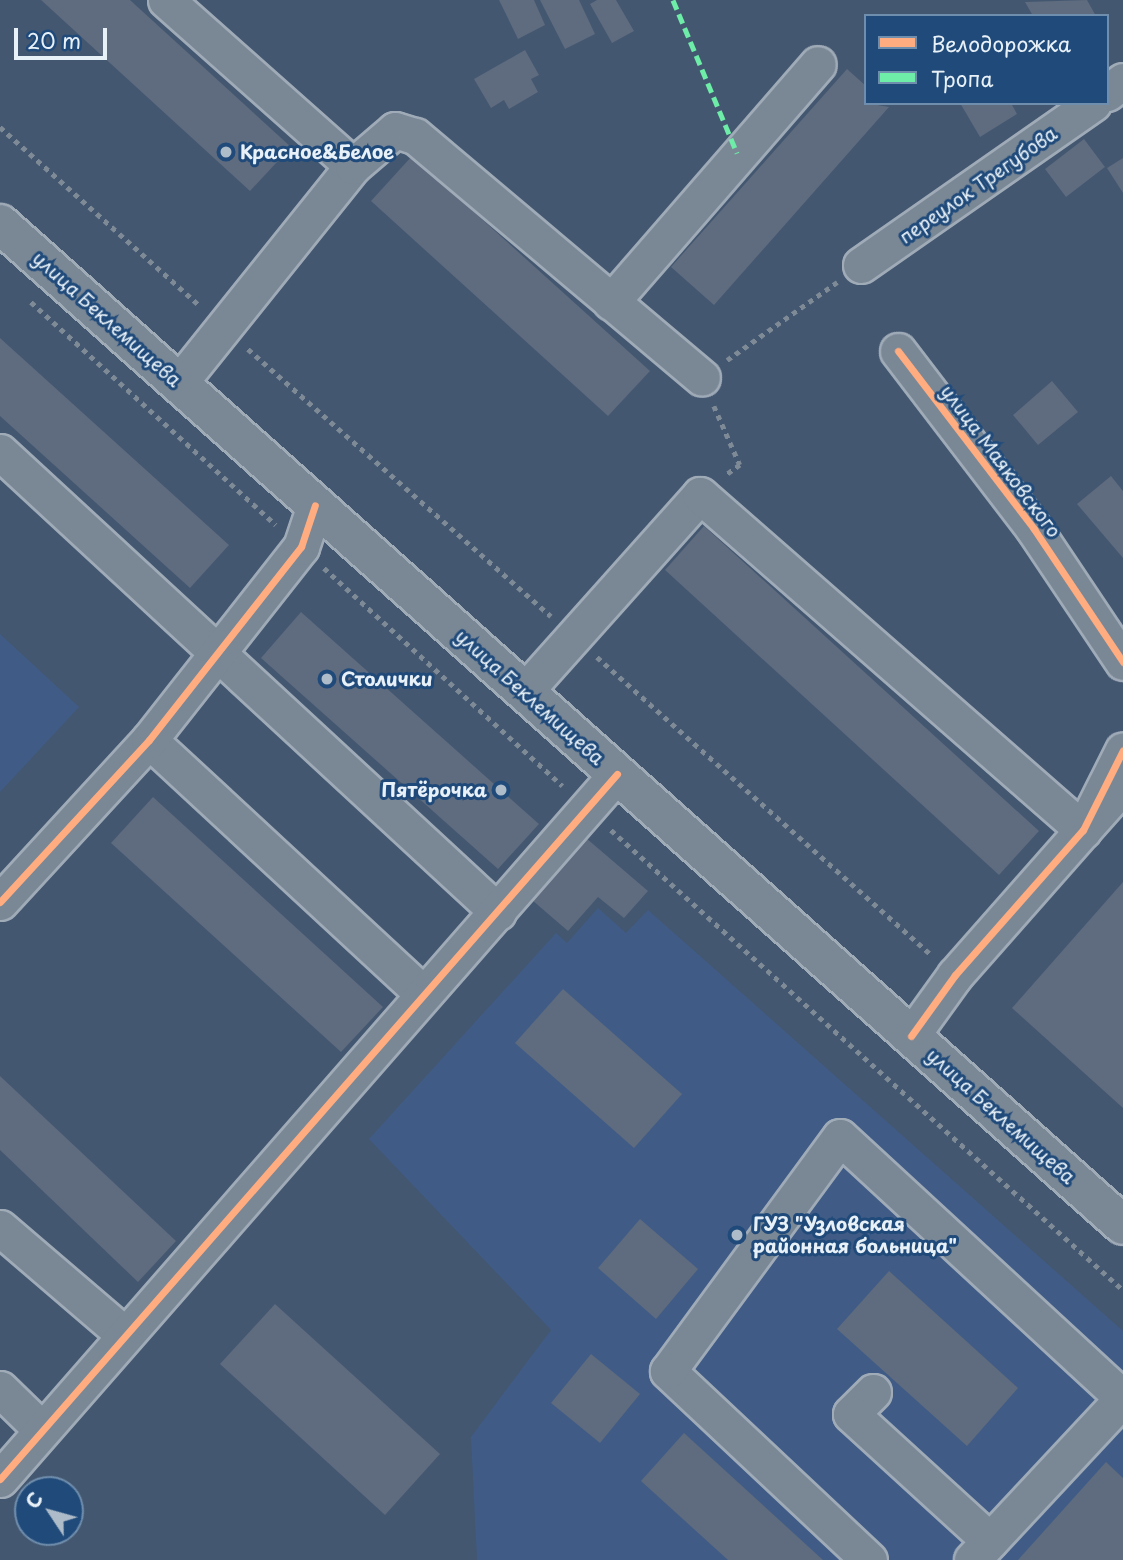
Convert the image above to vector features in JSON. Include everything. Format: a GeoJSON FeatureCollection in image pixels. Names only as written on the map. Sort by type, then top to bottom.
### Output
{"type":"FeatureCollection","features":[{"type":"Feature","properties":{"kind":"main road","name":"улица Беклемищева"},"geometry":{"type":"LineString","coordinates":[[0,224],[1123,1225]]}},
{"type":"Feature","properties":{"kind":"street"},"geometry":{"type":"LineString","coordinates":[[166,0],[353,166]]}},
{"type":"Feature","properties":{"kind":"street"},"geometry":{"type":"LineString","coordinates":[[611,302],[818,64]]}},
{"type":"Feature","properties":{"kind":"street","name":"переулок Трегубова"},"geometry":{"type":"LineString","coordinates":[[861,265],[1090,105]]}},
{"type":"Feature","properties":{"kind":"street"},"geometry":{"type":"LineString","coordinates":[[178,383],[353,166],[395,130],[415,136],[702,378]]}},
{"type":"Feature","properties":{"kind":"street","name":"улица Маяковского"},"geometry":{"type":"LineString","coordinates":[[898,351],[1034,529],[1123,662]]}},
{"type":"Feature","properties":{"kind":"street"},"geometry":{"type":"LineString","coordinates":[[0,452],[220,649],[498,912]]}},
{"type":"Feature","properties":{"kind":"street"},"geometry":{"type":"LineString","coordinates":[[524,692],[700,495],[1083,830]]}},
{"type":"Feature","properties":{"kind":"street"},"geometry":{"type":"LineString","coordinates":[[0,902],[149,740],[301,547],[315,505]]}},
{"type":"Feature","properties":{"kind":"street"},"geometry":{"type":"LineString","coordinates":[[149,740],[423,994]]}},
{"type":"Feature","properties":{"kind":"street"},"geometry":{"type":"LineString","coordinates":[[1083,830],[1123,750]]}},
{"type":"Feature","properties":{"kind":"street"},"geometry":{"type":"LineString","coordinates":[[0,1479],[40,1428],[125,1335],[617,774]]}},
{"type":"Feature","properties":{"kind":"street"},"geometry":{"type":"LineString","coordinates":[[911,1036],[955,975],[1123,785]]}},
{"type":"Feature","properties":{"kind":"street"},"geometry":{"type":"LineString","coordinates":[[869,1560],[668,1371],[840,1138],[1123,1398],[982,1553],[850,1414],[873,1392]]}},
{"type":"Feature","properties":{"kind":"street"},"geometry":{"type":"LineString","coordinates":[[0,1227],[125,1335]]}},
{"type":"Feature","properties":{"kind":"street"},"geometry":{"type":"LineString","coordinates":[[0,1389],[40,1428]]}},
{"type":"Feature","properties":{"kind":"path"},"geometry":{"type":"LineString","coordinates":[[0,127],[955,975]]}},
{"type":"Feature","properties":{"kind":"path"},"geometry":{"type":"LineString","coordinates":[[700,495],[740,465],[702,378],[861,265]]}},
{"type":"Feature","properties":{"kind":"path"},"geometry":{"type":"LineString","coordinates":[[20,292],[587,808],[1123,1290]]}},
{"type":"Feature","properties":{"kind":"shaded area"},"geometry":{"type":"Polygon","coordinates":[[[0,634],[79,707],[0,792],[0,634]]]}},
{"type":"Feature","properties":{"kind":"shaded area","name":"ГУЗ \"Узловская районная больница\""},"geometry":{"type":"Polygon","coordinates":[[[598,908],[626,933],[648,910],[1123,1331],[1123,1560],[477,1560],[471,1437],[551,1330],[369,1139],[556,933],[567,943],[598,908]]]}},
{"type":"Feature","properties":{"kind":"building"},"geometry":{"type":"Polygon","coordinates":[[[41,0],[130,0],[291,147],[250,191],[41,0]]]}},
{"type":"Feature","properties":{"kind":"building"},"geometry":{"type":"Polygon","coordinates":[[[499,0],[534,0],[545,25],[518,39],[499,0]]]}},
{"type":"Feature","properties":{"kind":"building"},"geometry":{"type":"Polygon","coordinates":[[[540,0],[579,0],[595,34],[565,49],[540,0]]]}},
{"type":"Feature","properties":{"kind":"building"},"geometry":{"type":"Polygon","coordinates":[[[597,0],[616,0],[634,31],[612,43],[590,4],[597,0]]]}},
{"type":"Feature","properties":{"kind":"building"},"geometry":{"type":"Polygon","coordinates":[[[1087,0],[1095,14],[1032,14],[1025,2],[1087,0]]]}},
{"type":"Feature","properties":{"kind":"building"},"geometry":{"type":"Polygon","coordinates":[[[525,50],[539,75],[531,79],[538,92],[509,109],[504,100],[491,108],[474,79],[525,50]]]}},
{"type":"Feature","properties":{"kind":"building"},"geometry":{"type":"Polygon","coordinates":[[[847,69],[864,84],[864,105],[889,107],[714,305],[671,267],[847,69]]]}},
{"type":"Feature","properties":{"kind":"building"},"geometry":{"type":"Polygon","coordinates":[[[961,105],[1012,105],[1017,114],[980,137],[961,105]]]}},
{"type":"Feature","properties":{"kind":"building"},"geometry":{"type":"Polygon","coordinates":[[[1084,139],[1105,167],[1066,197],[1045,169],[1084,139]]]}},
{"type":"Feature","properties":{"kind":"building"},"geometry":{"type":"Polygon","coordinates":[[[412,156],[650,371],[608,416],[371,201],[412,156]]]}},
{"type":"Feature","properties":{"kind":"building"},"geometry":{"type":"Polygon","coordinates":[[[1123,158],[1123,193],[1107,168],[1123,158]]]}},
{"type":"Feature","properties":{"kind":"building"},"geometry":{"type":"Polygon","coordinates":[[[0,338],[229,545],[190,588],[0,416],[0,338]]]}},
{"type":"Feature","properties":{"kind":"building"},"geometry":{"type":"Polygon","coordinates":[[[1052,381],[1078,412],[1038,445],[1013,415],[1052,381]]]}},
{"type":"Feature","properties":{"kind":"building"},"geometry":{"type":"Polygon","coordinates":[[[1111,476],[1123,491],[1123,558],[1077,504],[1111,476]]]}},
{"type":"Feature","properties":{"kind":"building"},"geometry":{"type":"Polygon","coordinates":[[[704,526],[1039,831],[999,875],[665,570],[704,526]]]}},
{"type":"Feature","properties":{"kind":"building"},"geometry":{"type":"Polygon","coordinates":[[[301,612],[539,824],[498,869],[261,658],[301,612]]]}},
{"type":"Feature","properties":{"kind":"building"},"geometry":{"type":"Polygon","coordinates":[[[153,797],[383,1007],[341,1052],[111,843],[153,797]]]}},
{"type":"Feature","properties":{"kind":"building"},"geometry":{"type":"Polygon","coordinates":[[[579,832],[648,891],[624,918],[598,897],[568,931],[525,894],[579,832]]]}},
{"type":"Feature","properties":{"kind":"building"},"geometry":{"type":"Polygon","coordinates":[[[1123,882],[1123,1108],[1012,1008],[1123,882]]]}},
{"type":"Feature","properties":{"kind":"building"},"geometry":{"type":"Polygon","coordinates":[[[563,989],[682,1094],[634,1148],[515,1043],[563,989]]]}},
{"type":"Feature","properties":{"kind":"building"},"geometry":{"type":"Polygon","coordinates":[[[0,1076],[176,1241],[138,1282],[0,1150],[0,1076]]]}},
{"type":"Feature","properties":{"kind":"building"},"geometry":{"type":"Polygon","coordinates":[[[640,1219],[698,1269],[656,1319],[598,1268],[640,1219]]]}},
{"type":"Feature","properties":{"kind":"building"},"geometry":{"type":"Polygon","coordinates":[[[889,1271],[1018,1388],[967,1446],[837,1329],[889,1271]]]}},
{"type":"Feature","properties":{"kind":"building"},"geometry":{"type":"Polygon","coordinates":[[[275,1304],[440,1454],[385,1515],[220,1364],[275,1304]]]}},
{"type":"Feature","properties":{"kind":"building"},"geometry":{"type":"Polygon","coordinates":[[[591,1354],[640,1394],[600,1443],[551,1403],[591,1354]]]}},
{"type":"Feature","properties":{"kind":"building"},"geometry":{"type":"Polygon","coordinates":[[[684,1433],[823,1560],[728,1560],[641,1481],[684,1433]]]}},
{"type":"Feature","properties":{"kind":"building"},"geometry":{"type":"Polygon","coordinates":[[[1106,1462],[1123,1478],[1123,1560],[1018,1560],[1106,1462]]]}},
{"type":"Feature","properties":{"kind":"marked path"},"geometry":{"type":"LineString","coordinates":[[673,0],[737,153]]}},
{"type":"Feature","properties":{"kind":"cycle path"},"geometry":{"type":"LineString","coordinates":[[898,351],[1034,529],[1123,662]]}},
{"type":"Feature","properties":{"kind":"cycle path"},"geometry":{"type":"LineString","coordinates":[[0,902],[149,740],[301,547],[315,505]]}},
{"type":"Feature","properties":{"kind":"cycle path"},"geometry":{"type":"LineString","coordinates":[[911,1036],[955,975],[1083,830],[1123,750]]}},
{"type":"Feature","properties":{"kind":"cycle path"},"geometry":{"type":"LineString","coordinates":[[0,1479],[617,774]]}},
{"type":"Feature","properties":{"kind":"place","name":"Красное&Белое"},"geometry":{"type":"Point","coordinates":[226,152]}},
{"type":"Feature","properties":{"kind":"place","name":"Столички"},"geometry":{"type":"Point","coordinates":[327,679]}},
{"type":"Feature","properties":{"kind":"place","name":"Пятёрочка"},"geometry":{"type":"Point","coordinates":[501,790]}},
{"type":"Feature","properties":{"kind":"place","name":"ГУЗ \"Узловская районная больница\""},"geometry":{"type":"Point","coordinates":[737,1235]}}]}
